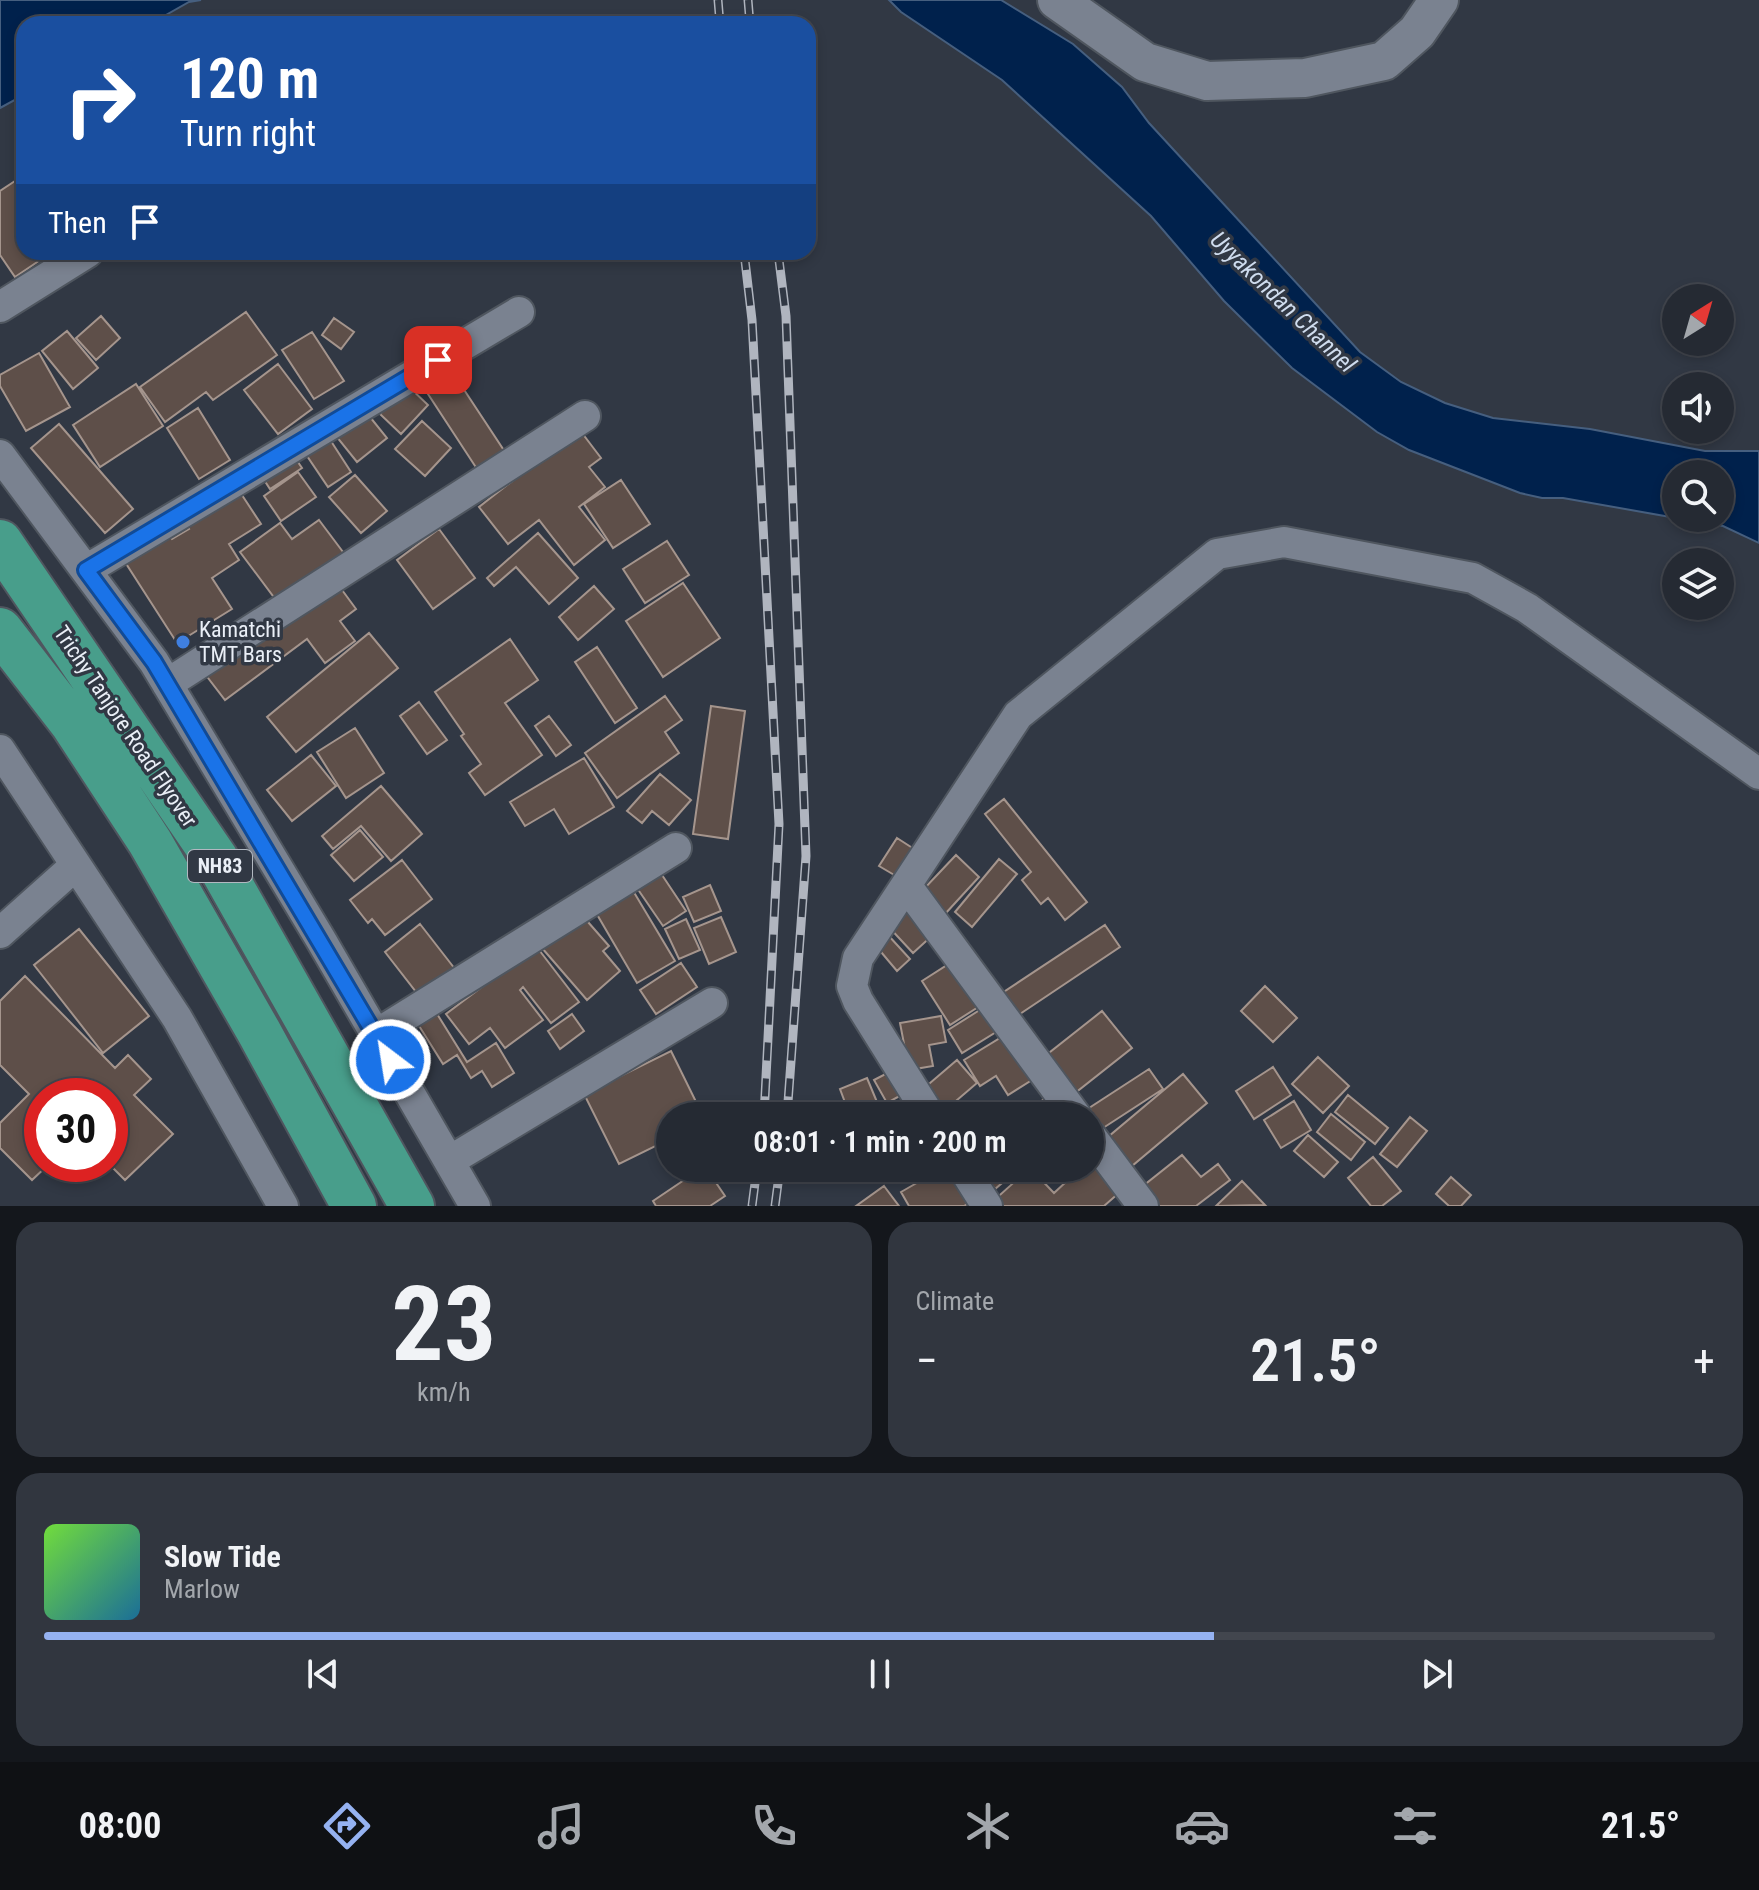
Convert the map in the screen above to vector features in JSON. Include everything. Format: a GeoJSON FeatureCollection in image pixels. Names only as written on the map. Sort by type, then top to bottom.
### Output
{"type":"FeatureCollection","features":[{"type":"Feature","properties":{"kind":"highway","name":"Trichy Tanjore Road Flyover"},"geometry":{"type":"LineString","coordinates":[[0,542],[216,859],[412,1206]]}},
{"type":"Feature","properties":{"kind":"highway","name":"Trichy Tanjore Road Flyover"},"geometry":{"type":"LineString","coordinates":[[0,630],[72,723],[150,842],[354,1206]]}},
{"type":"Feature","properties":{"kind":"street"},"geometry":{"type":"LineString","coordinates":[[1057,0],[1145,62],[1207,81],[1305,78],[1384,61],[1417,32],[1439,0]]}},
{"type":"Feature","properties":{"kind":"street"},"geometry":{"type":"LineString","coordinates":[[0,307],[75,260]]}},
{"type":"Feature","properties":{"kind":"street"},"geometry":{"type":"LineString","coordinates":[[86,570],[519,312]]}},
{"type":"Feature","properties":{"kind":"street"},"geometry":{"type":"LineString","coordinates":[[167,684],[585,416]]}},
{"type":"Feature","properties":{"kind":"street"},"geometry":{"type":"LineString","coordinates":[[0,455],[154,662],[451,1160],[475,1206]]}},
{"type":"Feature","properties":{"kind":"street"},"geometry":{"type":"LineString","coordinates":[[921,1102],[858,1001],[852,986],[858,958],[1018,715],[1217,554],[1284,542],[1473,578],[1527,608],[1759,774]]}},
{"type":"Feature","properties":{"kind":"street"},"geometry":{"type":"LineString","coordinates":[[0,750],[177,1018],[283,1206]]}},
{"type":"Feature","properties":{"kind":"street"},"geometry":{"type":"LineString","coordinates":[[375,1035],[676,848]]}},
{"type":"Feature","properties":{"kind":"street"},"geometry":{"type":"LineString","coordinates":[[0,933],[76,865]]}},
{"type":"Feature","properties":{"kind":"street"},"geometry":{"type":"LineString","coordinates":[[906,885],[1066,1102]]}},
{"type":"Feature","properties":{"kind":"street"},"geometry":{"type":"LineString","coordinates":[[451,1160],[712,1003]]}},
{"type":"Feature","properties":{"kind":"street"},"geometry":{"type":"LineString","coordinates":[[1104,1154],[1143,1206]]}},
{"type":"Feature","properties":{"kind":"street"},"geometry":{"type":"LineString","coordinates":[[972,1182],[987,1206]]}},
{"type":"Feature","properties":{"kind":"water"},"geometry":{"type":"Polygon","coordinates":[[[0,0],[201,0],[189,2],[164,16],[16,16],[16,99],[0,108],[0,0]]]}},
{"type":"Feature","properties":{"kind":"water","name":"Uyyakondan Channel"},"geometry":{"type":"Polygon","coordinates":[[[889,0],[1001,0],[1073,44],[1122,87],[1149,123],[1360,352],[1401,382],[1445,403],[1493,418],[1590,429],[1705,451],[1759,451],[1759,543],[1734,531],[1734,460],[1662,460],[1662,516],[1520,493],[1409,450],[1377,432],[1292,368],[1224,301],[1151,216],[1002,80],[901,12],[889,0]]]}},
{"type":"Feature","properties":{"kind":"building"},"geometry":{"type":"Polygon","coordinates":[[[16,180],[16,260],[40,260],[15,277],[0,255],[0,191],[16,180]]]}},
{"type":"Feature","properties":{"kind":"building"},"geometry":{"type":"Polygon","coordinates":[[[246,312],[277,355],[213,400],[206,392],[165,422],[140,387],[246,312]]]}},
{"type":"Feature","properties":{"kind":"building"},"geometry":{"type":"Polygon","coordinates":[[[101,316],[120,338],[96,360],[76,338],[101,316]]]}},
{"type":"Feature","properties":{"kind":"building"},"geometry":{"type":"Polygon","coordinates":[[[334,318],[354,332],[341,349],[322,335],[334,318]]]}},
{"type":"Feature","properties":{"kind":"building"},"geometry":{"type":"Polygon","coordinates":[[[67,331],[98,368],[73,389],[42,351],[67,331]]]}},
{"type":"Feature","properties":{"kind":"building"},"geometry":{"type":"Polygon","coordinates":[[[312,332],[344,381],[314,399],[282,350],[312,332]]]}},
{"type":"Feature","properties":{"kind":"building"},"geometry":{"type":"Polygon","coordinates":[[[39,353],[70,407],[26,431],[0,386],[0,375],[39,353]]]}},
{"type":"Feature","properties":{"kind":"building"},"geometry":{"type":"Polygon","coordinates":[[[278,364],[312,409],[278,434],[244,390],[278,364]]]}},
{"type":"Feature","properties":{"kind":"building"},"geometry":{"type":"Polygon","coordinates":[[[455,376],[505,452],[477,469],[428,394],[455,376]]]}},
{"type":"Feature","properties":{"kind":"building"},"geometry":{"type":"Polygon","coordinates":[[[136,384],[163,426],[100,467],[73,425],[136,384]]]}},
{"type":"Feature","properties":{"kind":"building"},"geometry":{"type":"Polygon","coordinates":[[[407,385],[428,405],[401,434],[380,414],[407,385]]]}},
{"type":"Feature","properties":{"kind":"building"},"geometry":{"type":"Polygon","coordinates":[[[198,408],[230,460],[199,479],[167,428],[198,408]]]}},
{"type":"Feature","properties":{"kind":"building"},"geometry":{"type":"Polygon","coordinates":[[[366,412],[387,438],[357,462],[336,436],[366,412]]]}},
{"type":"Feature","properties":{"kind":"building"},"geometry":{"type":"Polygon","coordinates":[[[422,421],[451,448],[425,476],[395,449],[422,421]]]}},
{"type":"Feature","properties":{"kind":"building"},"geometry":{"type":"Polygon","coordinates":[[[59,424],[133,509],[105,533],[31,448],[59,424]]]}},
{"type":"Feature","properties":{"kind":"building"},"geometry":{"type":"Polygon","coordinates":[[[579,429],[601,458],[589,467],[605,487],[579,507],[605,540],[574,565],[539,520],[508,544],[479,507],[579,429]]]}},
{"type":"Feature","properties":{"kind":"building"},"geometry":{"type":"Polygon","coordinates":[[[327,435],[351,472],[328,487],[303,450],[327,435]]]}},
{"type":"Feature","properties":{"kind":"building"},"geometry":{"type":"Polygon","coordinates":[[[291,452],[302,468],[270,489],[259,472],[291,452]]]}},
{"type":"Feature","properties":{"kind":"building"},"geometry":{"type":"Polygon","coordinates":[[[298,472],[316,497],[281,521],[264,496],[298,472]]]}},
{"type":"Feature","properties":{"kind":"building"},"geometry":{"type":"Polygon","coordinates":[[[355,475],[387,511],[361,533],[329,497],[355,475]]]}},
{"type":"Feature","properties":{"kind":"building"},"geometry":{"type":"Polygon","coordinates":[[[621,480],[650,524],[613,548],[584,504],[621,480]]]}},
{"type":"Feature","properties":{"kind":"building"},"geometry":{"type":"Polygon","coordinates":[[[238,489],[261,524],[229,544],[239,560],[212,578],[232,609],[177,643],[125,562],[168,534],[172,539],[189,529],[185,523],[238,489]]]}},
{"type":"Feature","properties":{"kind":"building"},"geometry":{"type":"Polygon","coordinates":[[[319,520],[346,556],[279,604],[240,552],[280,523],[292,539],[319,520]]]}},
{"type":"Feature","properties":{"kind":"building"},"geometry":{"type":"Polygon","coordinates":[[[439,529],[475,578],[433,609],[397,560],[439,529]]]}},
{"type":"Feature","properties":{"kind":"building"},"geometry":{"type":"Polygon","coordinates":[[[538,533],[578,578],[549,604],[516,567],[494,586],[487,578],[538,533]]]}},
{"type":"Feature","properties":{"kind":"building"},"geometry":{"type":"Polygon","coordinates":[[[667,541],[689,575],[645,603],[623,569],[667,541]]]}},
{"type":"Feature","properties":{"kind":"building"},"geometry":{"type":"Polygon","coordinates":[[[334,579],[356,609],[340,621],[355,641],[325,663],[307,639],[225,700],[205,674],[334,579]]]}},
{"type":"Feature","properties":{"kind":"building"},"geometry":{"type":"Polygon","coordinates":[[[683,583],[720,638],[663,677],[626,621],[683,583]]]}},
{"type":"Feature","properties":{"kind":"building"},"geometry":{"type":"Polygon","coordinates":[[[594,586],[614,609],[578,640],[559,617],[594,586]]]}},
{"type":"Feature","properties":{"kind":"building"},"geometry":{"type":"Polygon","coordinates":[[[369,633],[398,668],[296,752],[267,717],[369,633]]]}},
{"type":"Feature","properties":{"kind":"building"},"geometry":{"type":"Polygon","coordinates":[[[510,639],[538,680],[505,703],[542,755],[485,795],[469,773],[481,764],[435,692],[510,639]]]}},
{"type":"Feature","properties":{"kind":"building"},"geometry":{"type":"Polygon","coordinates":[[[597,647],[637,708],[615,723],[575,662],[597,647]]]}},
{"type":"Feature","properties":{"kind":"building"},"geometry":{"type":"Polygon","coordinates":[[[665,696],[682,720],[665,732],[679,753],[617,798],[585,753],[665,696]]]}},
{"type":"Feature","properties":{"kind":"building"},"geometry":{"type":"Polygon","coordinates":[[[419,702],[447,740],[427,754],[400,716],[419,702]]]}},
{"type":"Feature","properties":{"kind":"building"},"geometry":{"type":"Polygon","coordinates":[[[711,706],[745,711],[728,839],[693,834],[711,706]]]}},
{"type":"Feature","properties":{"kind":"building"},"geometry":{"type":"Polygon","coordinates":[[[549,716],[571,745],[556,756],[535,726],[549,716]]]}},
{"type":"Feature","properties":{"kind":"building"},"geometry":{"type":"Polygon","coordinates":[[[355,728],[384,773],[346,798],[317,752],[355,728]]]}},
{"type":"Feature","properties":{"kind":"building"},"geometry":{"type":"Polygon","coordinates":[[[311,755],[336,786],[292,821],[267,790],[311,755]]]}},
{"type":"Feature","properties":{"kind":"building"},"geometry":{"type":"Polygon","coordinates":[[[584,758],[614,807],[569,834],[554,809],[525,826],[510,802],[584,758]]]}},
{"type":"Feature","properties":{"kind":"building"},"geometry":{"type":"Polygon","coordinates":[[[660,774],[691,800],[669,825],[652,811],[642,823],[627,811],[660,774]]]}},
{"type":"Feature","properties":{"kind":"building"},"geometry":{"type":"Polygon","coordinates":[[[381,786],[422,834],[391,861],[361,826],[333,849],[322,836],[381,786]]]}},
{"type":"Feature","properties":{"kind":"building"},"geometry":{"type":"Polygon","coordinates":[[[1004,799],[1087,902],[1065,920],[1048,898],[1041,904],[1022,880],[1031,872],[985,814],[1004,799]]]}},
{"type":"Feature","properties":{"kind":"building"},"geometry":{"type":"Polygon","coordinates":[[[360,830],[383,857],[354,881],[331,855],[360,830]]]}},
{"type":"Feature","properties":{"kind":"building"},"geometry":{"type":"Polygon","coordinates":[[[897,838],[914,849],[896,876],[879,866],[897,838]]]}},
{"type":"Feature","properties":{"kind":"building"},"geometry":{"type":"Polygon","coordinates":[[[956,855],[979,877],[945,914],[921,892],[956,855]]]}},
{"type":"Feature","properties":{"kind":"building"},"geometry":{"type":"Polygon","coordinates":[[[999,859],[1017,874],[972,927],[955,912],[999,859]]]}},
{"type":"Feature","properties":{"kind":"building"},"geometry":{"type":"Polygon","coordinates":[[[402,860],[432,899],[385,935],[372,919],[368,923],[350,900],[402,860]]]}},
{"type":"Feature","properties":{"kind":"building"},"geometry":{"type":"Polygon","coordinates":[[[660,872],[686,911],[663,926],[637,888],[660,872]]]}},
{"type":"Feature","properties":{"kind":"building"},"geometry":{"type":"Polygon","coordinates":[[[710,885],[721,911],[694,922],[683,897],[710,885]]]}},
{"type":"Feature","properties":{"kind":"building"},"geometry":{"type":"Polygon","coordinates":[[[632,889],[675,961],[637,983],[595,911],[632,889]]]}},
{"type":"Feature","properties":{"kind":"building"},"geometry":{"type":"Polygon","coordinates":[[[908,904],[935,933],[913,953],[886,924],[908,904]]]}},
{"type":"Feature","properties":{"kind":"building"},"geometry":{"type":"Polygon","coordinates":[[[581,914],[609,946],[603,951],[620,971],[587,1000],[542,948],[581,914]]]}},
{"type":"Feature","properties":{"kind":"building"},"geometry":{"type":"Polygon","coordinates":[[[721,917],[736,952],[709,964],[694,928],[721,917]]]}},
{"type":"Feature","properties":{"kind":"building"},"geometry":{"type":"Polygon","coordinates":[[[686,919],[700,950],[679,959],[665,929],[686,919]]]}},
{"type":"Feature","properties":{"kind":"building"},"geometry":{"type":"Polygon","coordinates":[[[420,924],[455,969],[420,997],[385,952],[420,924]]]}},
{"type":"Feature","properties":{"kind":"building"},"geometry":{"type":"Polygon","coordinates":[[[1105,925],[1120,947],[1011,1020],[996,997],[1105,925]]]}},
{"type":"Feature","properties":{"kind":"building"},"geometry":{"type":"Polygon","coordinates":[[[79,929],[149,1016],[103,1053],[34,965],[79,929]]]}},
{"type":"Feature","properties":{"kind":"building"},"geometry":{"type":"Polygon","coordinates":[[[888,935],[910,959],[897,971],[876,946],[888,935]]]}},
{"type":"Feature","properties":{"kind":"building"},"geometry":{"type":"Polygon","coordinates":[[[536,946],[579,1002],[551,1023],[523,987],[520,990],[543,1020],[505,1048],[490,1028],[469,1044],[446,1014],[536,946]]]}},
{"type":"Feature","properties":{"kind":"building"},"geometry":{"type":"Polygon","coordinates":[[[955,960],[983,1004],[950,1025],[922,981],[955,960]]]}},
{"type":"Feature","properties":{"kind":"building"},"geometry":{"type":"Polygon","coordinates":[[[681,963],[697,987],[656,1014],[640,990],[681,963]]]}},
{"type":"Feature","properties":{"kind":"building"},"geometry":{"type":"Polygon","coordinates":[[[25,976],[115,1068],[128,1055],[151,1079],[134,1095],[173,1134],[128,1177],[128,1078],[24,1078],[24,1089],[0,1065],[0,1001],[25,976]]]}},
{"type":"Feature","properties":{"kind":"building"},"geometry":{"type":"Polygon","coordinates":[[[1265,986],[1297,1018],[1273,1042],[1241,1011],[1265,986]]]}},
{"type":"Feature","properties":{"kind":"building"},"geometry":{"type":"Polygon","coordinates":[[[986,1006],[1001,1029],[962,1053],[948,1030],[986,1006]]]}},
{"type":"Feature","properties":{"kind":"building"},"geometry":{"type":"Polygon","coordinates":[[[434,1009],[467,1062],[496,1043],[514,1073],[492,1087],[482,1071],[471,1078],[457,1055],[443,1064],[416,1021],[434,1009]]]}},
{"type":"Feature","properties":{"kind":"building"},"geometry":{"type":"Polygon","coordinates":[[[1102,1011],[1132,1048],[1070,1097],[1040,1060],[1102,1011]]]}},
{"type":"Feature","properties":{"kind":"building"},"geometry":{"type":"Polygon","coordinates":[[[572,1014],[584,1031],[560,1049],[548,1031],[572,1014]]]}},
{"type":"Feature","properties":{"kind":"building"},"geometry":{"type":"Polygon","coordinates":[[[941,1016],[946,1042],[929,1045],[933,1066],[909,1070],[900,1023],[941,1016]]]}},
{"type":"Feature","properties":{"kind":"building"},"geometry":{"type":"Polygon","coordinates":[[[1005,1035],[1032,1080],[1008,1095],[996,1076],[980,1086],[964,1060],[1005,1035]]]}},
{"type":"Feature","properties":{"kind":"building"},"geometry":{"type":"Polygon","coordinates":[[[671,1051],[696,1102],[656,1102],[656,1146],[619,1164],[584,1094],[671,1051]]]}},
{"type":"Feature","properties":{"kind":"building"},"geometry":{"type":"Polygon","coordinates":[[[1318,1057],[1349,1086],[1323,1113],[1292,1084],[1318,1057]]]}},
{"type":"Feature","properties":{"kind":"building"},"geometry":{"type":"Polygon","coordinates":[[[957,1060],[977,1083],[955,1102],[934,1102],[923,1089],[957,1060]]]}},
{"type":"Feature","properties":{"kind":"building"},"geometry":{"type":"Polygon","coordinates":[[[1273,1067],[1291,1095],[1254,1119],[1236,1091],[1273,1067]]]}},
{"type":"Feature","properties":{"kind":"building"},"geometry":{"type":"Polygon","coordinates":[[[895,1069],[907,1092],[886,1102],[874,1080],[895,1069]]]}},
{"type":"Feature","properties":{"kind":"building"},"geometry":{"type":"Polygon","coordinates":[[[1149,1069],[1163,1089],[1104,1127],[1104,1102],[1098,1102],[1149,1069]]]}},
{"type":"Feature","properties":{"kind":"building"},"geometry":{"type":"Polygon","coordinates":[[[1183,1074],[1207,1103],[1126,1171],[1104,1140],[1183,1074]]]}},
{"type":"Feature","properties":{"kind":"building"},"geometry":{"type":"Polygon","coordinates":[[[867,1078],[877,1102],[845,1102],[840,1089],[867,1078]]]}},
{"type":"Feature","properties":{"kind":"building"},"geometry":{"type":"Polygon","coordinates":[[[1050,1094],[1057,1102],[1041,1102],[1050,1094]]]}},
{"type":"Feature","properties":{"kind":"building"},"geometry":{"type":"Polygon","coordinates":[[[1348,1095],[1388,1128],[1375,1144],[1335,1112],[1348,1095]]]}},
{"type":"Feature","properties":{"kind":"building"},"geometry":{"type":"Polygon","coordinates":[[[24,1099],[24,1172],[0,1148],[0,1123],[24,1099]]]}},
{"type":"Feature","properties":{"kind":"building"},"geometry":{"type":"Polygon","coordinates":[[[1294,1101],[1311,1130],[1281,1148],[1264,1120],[1294,1101]]]}},
{"type":"Feature","properties":{"kind":"building"},"geometry":{"type":"Polygon","coordinates":[[[1331,1114],[1365,1142],[1351,1160],[1317,1132],[1331,1114]]]}},
{"type":"Feature","properties":{"kind":"building"},"geometry":{"type":"Polygon","coordinates":[[[1410,1117],[1427,1131],[1397,1167],[1380,1154],[1410,1117]]]}},
{"type":"Feature","properties":{"kind":"building"},"geometry":{"type":"Polygon","coordinates":[[[1308,1135],[1338,1162],[1324,1177],[1294,1151],[1308,1135]]]}},
{"type":"Feature","properties":{"kind":"building"},"geometry":{"type":"Polygon","coordinates":[[[1182,1155],[1201,1177],[1218,1164],[1230,1180],[1196,1206],[1159,1206],[1143,1186],[1182,1155]]]}},
{"type":"Feature","properties":{"kind":"building"},"geometry":{"type":"Polygon","coordinates":[[[1373,1157],[1401,1191],[1382,1206],[1371,1206],[1348,1178],[1373,1157]]]}},
{"type":"Feature","properties":{"kind":"building"},"geometry":{"type":"Polygon","coordinates":[[[1104,1175],[1120,1192],[1104,1206],[994,1206],[991,1203],[1014,1182],[1043,1182],[1054,1193],[1066,1182],[1104,1182],[1104,1175]]]}},
{"type":"Feature","properties":{"kind":"building"},"geometry":{"type":"Polygon","coordinates":[[[1451,1177],[1471,1195],[1461,1206],[1449,1206],[1436,1194],[1451,1177]]]}},
{"type":"Feature","properties":{"kind":"building"},"geometry":{"type":"Polygon","coordinates":[[[1242,1181],[1265,1205],[1216,1206],[1242,1181]]]}},
{"type":"Feature","properties":{"kind":"building"},"geometry":{"type":"Polygon","coordinates":[[[681,1182],[716,1182],[725,1196],[710,1206],[656,1206],[653,1201],[681,1182]]]}},
{"type":"Feature","properties":{"kind":"building"},"geometry":{"type":"Polygon","coordinates":[[[918,1182],[956,1182],[969,1203],[964,1206],[909,1206],[901,1192],[918,1182]]]}},
{"type":"Feature","properties":{"kind":"building"},"geometry":{"type":"Polygon","coordinates":[[[989,1182],[1003,1182],[995,1189],[989,1182]]]}},
{"type":"Feature","properties":{"kind":"building"},"geometry":{"type":"Polygon","coordinates":[[[884,1186],[899,1206],[856,1206],[884,1186]]]}},
{"type":"Feature","properties":{"kind":"railway"},"geometry":{"type":"LineString","coordinates":[[718,0],[719,16]]}},
{"type":"Feature","properties":{"kind":"railway"},"geometry":{"type":"LineString","coordinates":[[748,0],[749,16]]}},
{"type":"Feature","properties":{"kind":"railway"},"geometry":{"type":"LineString","coordinates":[[745,260],[752,320],[779,824],[765,1102]]}},
{"type":"Feature","properties":{"kind":"railway"},"geometry":{"type":"LineString","coordinates":[[779,260],[786,316],[806,856],[788,1102]]}},
{"type":"Feature","properties":{"kind":"railway"},"geometry":{"type":"LineString","coordinates":[[752,1206],[755,1182]]}},
{"type":"Feature","properties":{"kind":"railway"},"geometry":{"type":"LineString","coordinates":[[775,1206],[778,1182]]}},
{"type":"Feature","properties":{"kind":"place","name":"Kamatchi TMT Bars"},"geometry":{"type":"Point","coordinates":[183,642]}},
{"type":"Feature","properties":{"kind":"route"},"geometry":{"type":"LineString","coordinates":[[390,1060],[154,662],[86,570],[438,360]]}}]}
